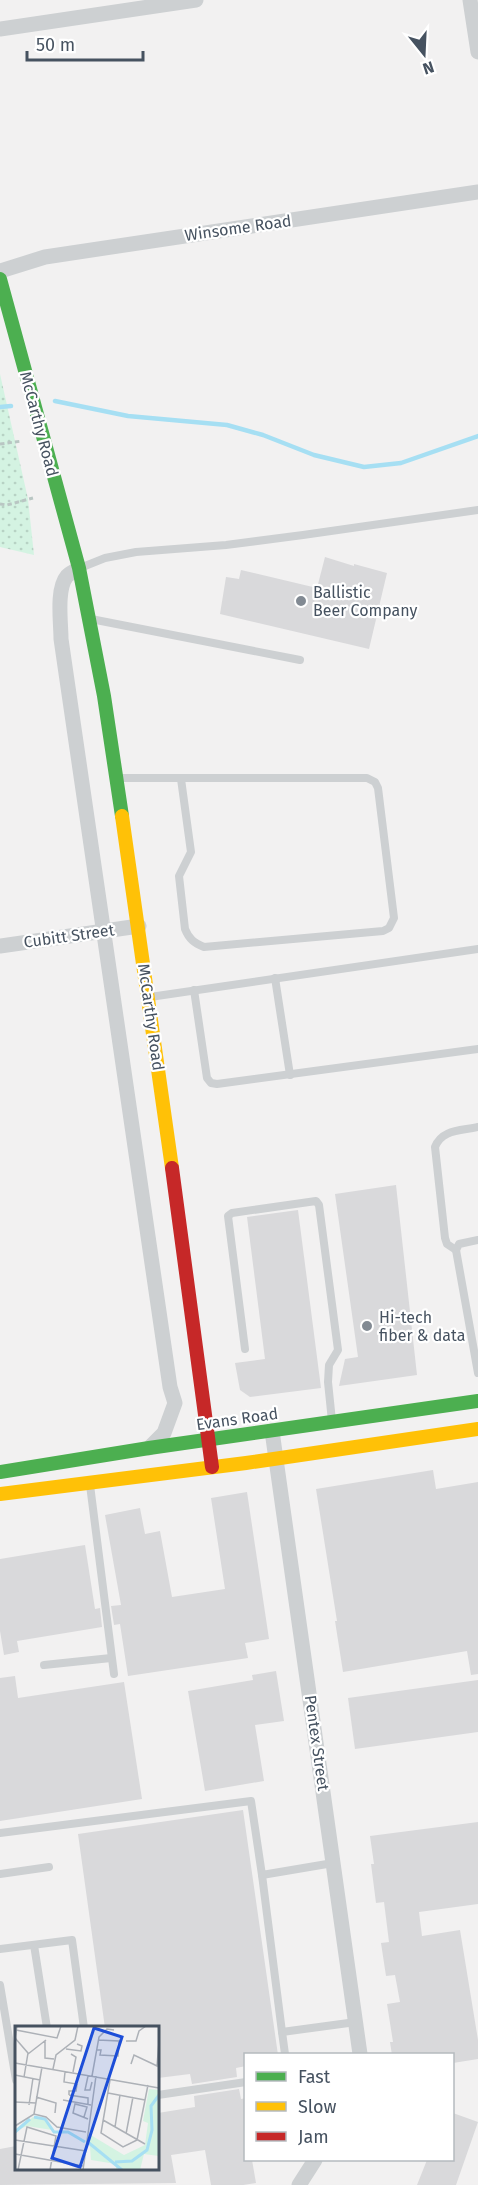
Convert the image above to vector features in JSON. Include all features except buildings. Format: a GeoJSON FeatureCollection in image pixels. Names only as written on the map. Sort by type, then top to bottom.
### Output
{"type":"FeatureCollection","features":[{"type":"Feature","properties":{"kind":"street"},"geometry":{"type":"LineString","coordinates":[[0,29],[196,0]]}},
{"type":"Feature","properties":{"kind":"street"},"geometry":{"type":"LineString","coordinates":[[471,0],[478,52]]}},
{"type":"Feature","properties":{"kind":"street","name":"Winsome Road"},"geometry":{"type":"LineString","coordinates":[[0,271],[45,257],[478,192]]}},
{"type":"Feature","properties":{"kind":"street","name":"McCarthy Road"},"geometry":{"type":"LineString","coordinates":[[0,279],[79,568],[90,619],[139,926],[212,1467]]}},
{"type":"Feature","properties":{"kind":"street","name":"McCarthy Road"},"geometry":{"type":"LineString","coordinates":[[79,568],[68,575],[60,592],[61,639],[170,1388],[175,1403],[164,1432],[149,1448]]}},
{"type":"Feature","properties":{"kind":"street","name":"Cubitt Street"},"geometry":{"type":"LineString","coordinates":[[0,946],[139,926]]}},
{"type":"Feature","properties":{"kind":"street","name":"Evans Road"},"geometry":{"type":"LineString","coordinates":[[0,1472],[207,1439],[478,1401]]}},
{"type":"Feature","properties":{"kind":"street"},"geometry":{"type":"LineString","coordinates":[[0,1494],[276,1459],[478,1429]]}},
{"type":"Feature","properties":{"kind":"street","name":"Pentex Street"},"geometry":{"type":"LineString","coordinates":[[272,1431],[360,2053]]}},
{"type":"Feature","properties":{"kind":"street"},"geometry":{"type":"LineString","coordinates":[[299,2185],[314,2161]]}},
{"type":"Feature","properties":{"kind":"lane"},"geometry":{"type":"LineString","coordinates":[[79,568],[105,558],[136,552],[226,545],[478,510]]}},
{"type":"Feature","properties":{"kind":"lane"},"geometry":{"type":"LineString","coordinates":[[90,619],[300,660]]}},
{"type":"Feature","properties":{"kind":"lane"},"geometry":{"type":"LineString","coordinates":[[117,778],[367,778],[375,782],[378,788],[394,918],[389,928],[384,931],[204,947],[194,943],[188,937],[185,929],[179,876],[191,852],[181,779]]}},
{"type":"Feature","properties":{"kind":"lane"},"geometry":{"type":"LineString","coordinates":[[149,997],[478,949]]}},
{"type":"Feature","properties":{"kind":"lane"},"geometry":{"type":"LineString","coordinates":[[274,978],[290,1075]]}},
{"type":"Feature","properties":{"kind":"lane"},"geometry":{"type":"LineString","coordinates":[[194,990],[207,1078],[211,1083],[290,1075],[478,1049]]}},
{"type":"Feature","properties":{"kind":"lane"},"geometry":{"type":"LineString","coordinates":[[456,1250],[447,1244],[445,1238],[435,1147],[438,1138],[446,1133],[478,1127]]}},
{"type":"Feature","properties":{"kind":"lane"},"geometry":{"type":"LineString","coordinates":[[245,1350],[228,1216],[232,1213],[316,1201],[322,1227],[338,1350],[329,1365],[328,1382],[332,1422]]}},
{"type":"Feature","properties":{"kind":"lane"},"geometry":{"type":"LineString","coordinates":[[478,1240],[459,1244],[456,1250],[478,1373]]}},
{"type":"Feature","properties":{"kind":"lane"},"geometry":{"type":"LineString","coordinates":[[90,1484],[114,1674]]}},
{"type":"Feature","properties":{"kind":"lane"},"geometry":{"type":"LineString","coordinates":[[44,1665],[111,1658]]}},
{"type":"Feature","properties":{"kind":"lane"},"geometry":{"type":"LineString","coordinates":[[0,1833],[251,1801],[285,2053]]}},
{"type":"Feature","properties":{"kind":"lane"},"geometry":{"type":"LineString","coordinates":[[262,1875],[333,1863]]}},
{"type":"Feature","properties":{"kind":"lane"},"geometry":{"type":"LineString","coordinates":[[0,1874],[49,1867]]}},
{"type":"Feature","properties":{"kind":"lane"},"geometry":{"type":"LineString","coordinates":[[0,1949],[72,1940],[84,2026]]}},
{"type":"Feature","properties":{"kind":"lane"},"geometry":{"type":"LineString","coordinates":[[34,1945],[47,2026]]}},
{"type":"Feature","properties":{"kind":"lane"},"geometry":{"type":"LineString","coordinates":[[0,1984],[15,2074]]}},
{"type":"Feature","properties":{"kind":"lane"},"geometry":{"type":"LineString","coordinates":[[282,2032],[356,2022]]}},
{"type":"Feature","properties":{"kind":"lane"},"geometry":{"type":"LineString","coordinates":[[159,2095],[244,2082]]}},
{"type":"Feature","properties":{"kind":"path"},"geometry":{"type":"LineString","coordinates":[[0,444],[21,441]]}},
{"type":"Feature","properties":{"kind":"path"},"geometry":{"type":"LineString","coordinates":[[0,504],[7,505],[33,498]]}},
{"type":"Feature","properties":{"kind":"green space"},"geometry":{"type":"Polygon","coordinates":[[[0,374],[28,499],[34,555],[0,547],[0,374]]]}},
{"type":"Feature","properties":{"kind":"waterway"},"geometry":{"type":"LineString","coordinates":[[55,401],[128,416],[227,425],[263,435],[314,455],[364,467],[401,463],[478,436]]}},
{"type":"Feature","properties":{"kind":"waterway"},"geometry":{"type":"LineString","coordinates":[[0,407],[11,406]]}},
{"type":"Feature","properties":{"kind":"traffic: fast"},"geometry":{"type":"LineString","coordinates":[[0,279],[79,568],[104,696],[122,816]]}},
{"type":"Feature","properties":{"kind":"traffic: fast"},"geometry":{"type":"LineString","coordinates":[[0,1472],[149,1448],[478,1401]]}},
{"type":"Feature","properties":{"kind":"traffic: slow"},"geometry":{"type":"LineString","coordinates":[[122,816],[172,1168]]}},
{"type":"Feature","properties":{"kind":"traffic: slow"},"geometry":{"type":"LineString","coordinates":[[0,1494],[246,1463],[478,1429]]}},
{"type":"Feature","properties":{"kind":"traffic: jam"},"geometry":{"type":"LineString","coordinates":[[172,1168],[212,1467]]}},
{"type":"Feature","properties":{"kind":"place","name":"Ballistic Beer Company"},"geometry":{"type":"Point","coordinates":[301,601]}},
{"type":"Feature","properties":{"kind":"place","name":"Hi-tech fiber & data"},"geometry":{"type":"Point","coordinates":[367,1326]}}]}
